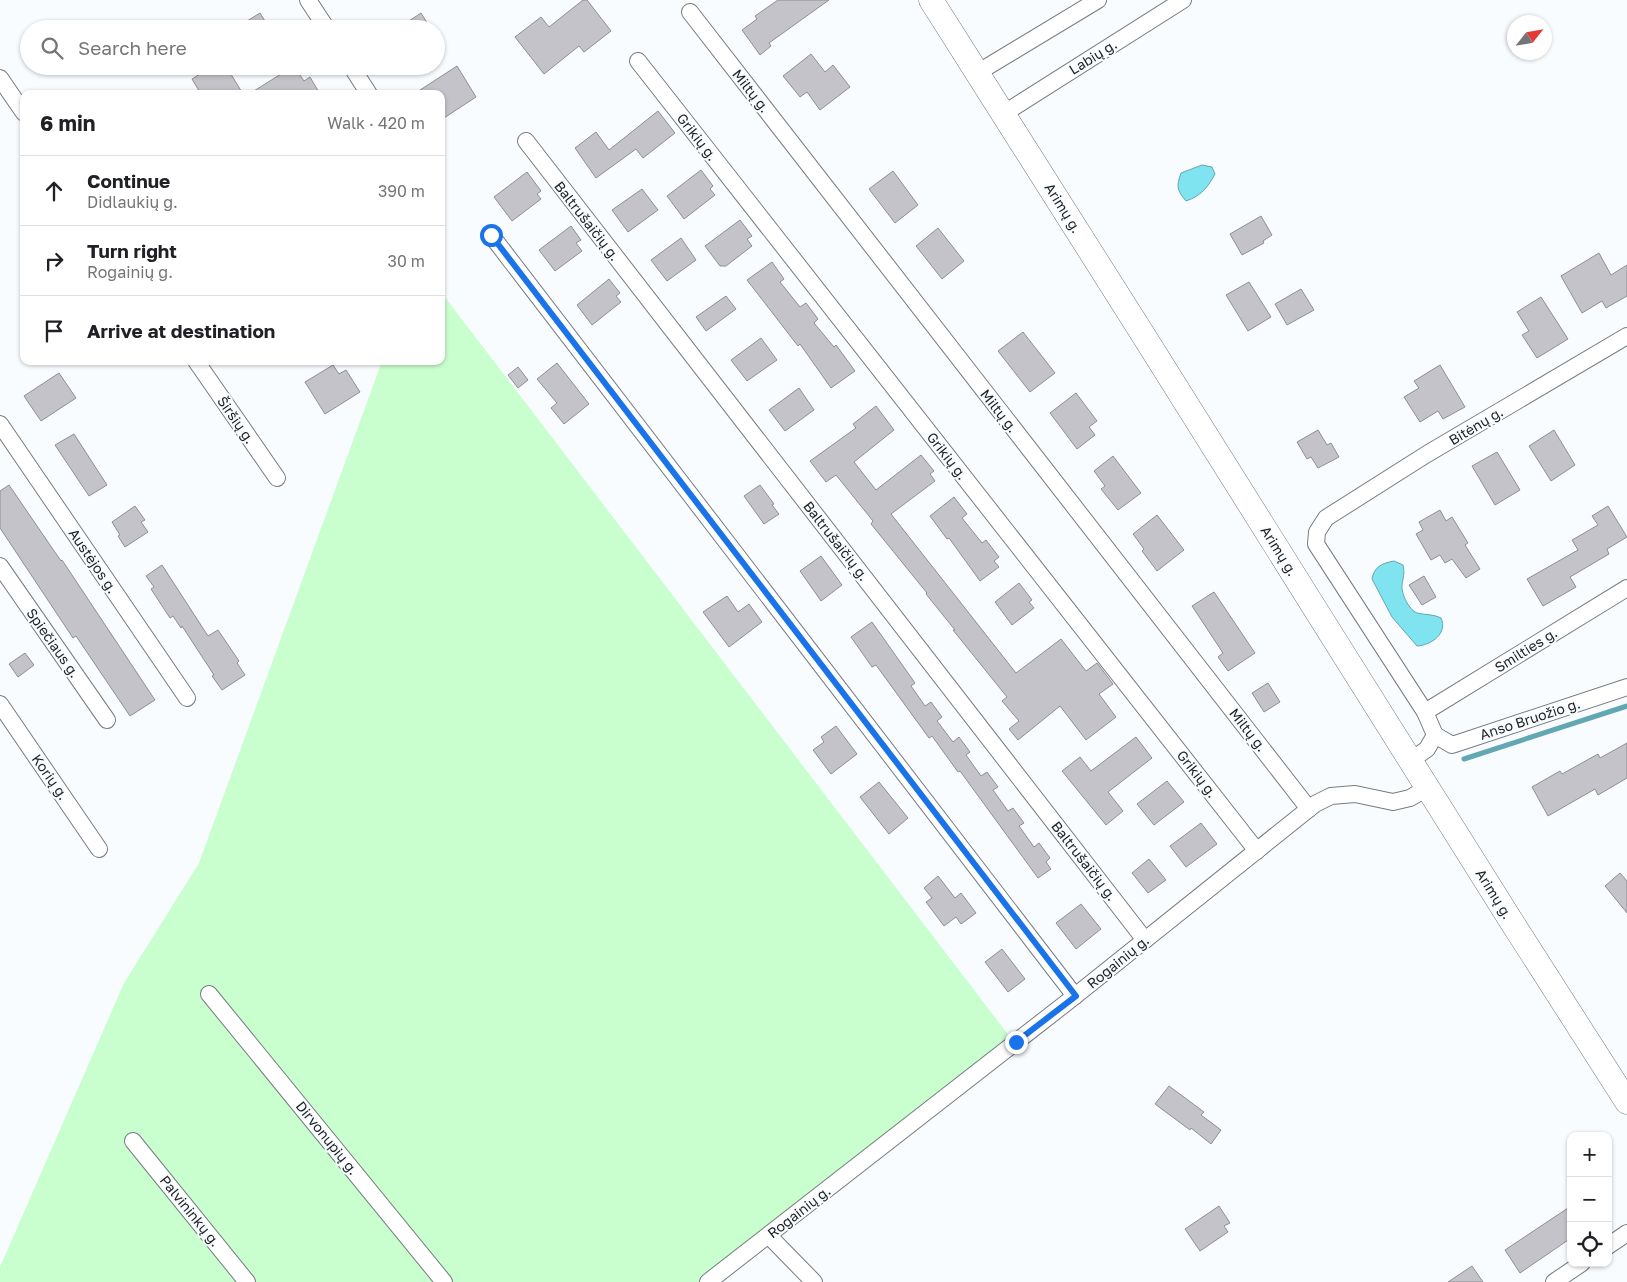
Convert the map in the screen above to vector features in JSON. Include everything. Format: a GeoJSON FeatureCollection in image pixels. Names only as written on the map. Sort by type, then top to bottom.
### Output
{"type":"FeatureCollection","features":[{"type":"Feature","properties":{"kind":"main road","name":"Arimų g."},"geometry":{"type":"LineString","coordinates":[[932,0],[1427,788],[1627,1102]]}},
{"type":"Feature","properties":{"kind":"street"},"geometry":{"type":"LineString","coordinates":[[308,0],[321,20]]}},
{"type":"Feature","properties":{"kind":"street"},"geometry":{"type":"LineString","coordinates":[[977,73],[1098,0]]}},
{"type":"Feature","properties":{"kind":"street","name":"Labių g."},"geometry":{"type":"LineString","coordinates":[[1003,114],[1183,0]]}},
{"type":"Feature","properties":{"kind":"street","name":"Miltų g."},"geometry":{"type":"LineString","coordinates":[[690,12],[1309,809]]}},
{"type":"Feature","properties":{"kind":"street","name":"Grikių g."},"geometry":{"type":"LineString","coordinates":[[638,61],[1257,851]]}},
{"type":"Feature","properties":{"kind":"street"},"geometry":{"type":"LineString","coordinates":[[357,75],[366,90]]}},
{"type":"Feature","properties":{"kind":"street"},"geometry":{"type":"LineString","coordinates":[[0,78],[20,107]]}},
{"type":"Feature","properties":{"kind":"street","name":"Baltrušaičių g."},"geometry":{"type":"LineString","coordinates":[[526,141],[1145,940]]}},
{"type":"Feature","properties":{"kind":"street"},"geometry":{"type":"LineString","coordinates":[[491,235],[1076,996]]}},
{"type":"Feature","properties":{"kind":"street","name":"Bitėnų g."},"geometry":{"type":"LineString","coordinates":[[1425,712],[1316,544],[1317,532],[1326,518],[1427,454],[1627,336]]}},
{"type":"Feature","properties":{"kind":"street","name":"Širšių g."},"geometry":{"type":"LineString","coordinates":[[199,365],[277,478]]}},
{"type":"Feature","properties":{"kind":"street","name":"Austėjos g."},"geometry":{"type":"LineString","coordinates":[[0,424],[187,698]]}},
{"type":"Feature","properties":{"kind":"street","name":"Spiečiaus g."},"geometry":{"type":"LineString","coordinates":[[0,566],[107,720]]}},
{"type":"Feature","properties":{"kind":"street","name":"Smilties g."},"geometry":{"type":"LineString","coordinates":[[1425,712],[1627,588]]}},
{"type":"Feature","properties":{"kind":"street","name":"Anso Bruožio g."},"geometry":{"type":"LineString","coordinates":[[1435,735],[1452,744],[1627,687]]}},
{"type":"Feature","properties":{"kind":"street","name":"Korių g."},"geometry":{"type":"LineString","coordinates":[[0,704],[99,849]]}},
{"type":"Feature","properties":{"kind":"street"},"geometry":{"type":"LineString","coordinates":[[1410,761],[1427,749],[1435,735],[1425,712]]}},
{"type":"Feature","properties":{"kind":"street","name":"Rogainių g."},"geometry":{"type":"LineString","coordinates":[[708,1282],[1076,996],[1309,809],[1331,796],[1355,794],[1393,802],[1410,798],[1427,788]]}},
{"type":"Feature","properties":{"kind":"street","name":"Dirvonupių g."},"geometry":{"type":"LineString","coordinates":[[209,994],[444,1282]]}},
{"type":"Feature","properties":{"kind":"street","name":"Palvininkų g."},"geometry":{"type":"LineString","coordinates":[[133,1141],[247,1282]]}},
{"type":"Feature","properties":{"kind":"street"},"geometry":{"type":"LineString","coordinates":[[1612,1243],[1627,1233]]}},
{"type":"Feature","properties":{"kind":"street"},"geometry":{"type":"LineString","coordinates":[[768,1236],[814,1282]]}},
{"type":"Feature","properties":{"kind":"street"},"geometry":{"type":"LineString","coordinates":[[1554,1282],[1576,1267]]}},
{"type":"Feature","properties":{"kind":"green space"},"geometry":{"type":"Polygon","coordinates":[[[445,297],[1010,1037],[699,1282],[0,1282],[0,1267],[124,983],[199,863],[381,365],[445,365],[445,297]]]}},
{"type":"Feature","properties":{"kind":"water"},"geometry":{"type":"Polygon","coordinates":[[[1202,165],[1212,167],[1215,174],[1204,190],[1196,197],[1186,201],[1178,188],[1181,173],[1202,165]]]}},
{"type":"Feature","properties":{"kind":"water"},"geometry":{"type":"Polygon","coordinates":[[[1394,561],[1403,565],[1402,589],[1411,609],[1417,613],[1441,618],[1443,623],[1442,629],[1433,641],[1417,646],[1392,617],[1372,579],[1379,566],[1394,561]]]}},
{"type":"Feature","properties":{"kind":"building"},"geometry":{"type":"Polygon","coordinates":[[[583,0],[587,0],[611,31],[584,52],[579,46],[544,74],[515,37],[541,17],[549,27],[583,0]]]}},
{"type":"Feature","properties":{"kind":"building"},"geometry":{"type":"Polygon","coordinates":[[[778,0],[829,0],[769,43],[771,46],[760,55],[742,30],[757,19],[755,16],[778,0]]]}},
{"type":"Feature","properties":{"kind":"building"},"geometry":{"type":"Polygon","coordinates":[[[260,13],[264,20],[249,20],[260,13]]]}},
{"type":"Feature","properties":{"kind":"building"},"geometry":{"type":"Polygon","coordinates":[[[421,13],[425,20],[410,20],[421,13]]]}},
{"type":"Feature","properties":{"kind":"building"},"geometry":{"type":"Polygon","coordinates":[[[811,54],[825,72],[833,65],[850,87],[820,110],[807,92],[800,97],[783,76],[811,54]]]}},
{"type":"Feature","properties":{"kind":"building"},"geometry":{"type":"Polygon","coordinates":[[[457,66],[476,97],[445,117],[445,90],[420,90],[457,66]]]}},
{"type":"Feature","properties":{"kind":"building"},"geometry":{"type":"Polygon","coordinates":[[[198,75],[231,75],[241,90],[199,90],[192,79],[198,75]]]}},
{"type":"Feature","properties":{"kind":"building"},"geometry":{"type":"Polygon","coordinates":[[[280,75],[300,75],[304,81],[310,77],[318,90],[255,90],[280,75]]]}},
{"type":"Feature","properties":{"kind":"building"},"geometry":{"type":"Polygon","coordinates":[[[658,111],[675,133],[643,158],[636,149],[596,178],[575,148],[596,132],[609,150],[658,111]]]}},
{"type":"Feature","properties":{"kind":"building"},"geometry":{"type":"Polygon","coordinates":[[[701,170],[713,186],[710,189],[715,195],[684,219],[667,196],[701,170]]]}},
{"type":"Feature","properties":{"kind":"building"},"geometry":{"type":"Polygon","coordinates":[[[893,171],[918,205],[895,223],[869,189],[893,171]]]}},
{"type":"Feature","properties":{"kind":"building"},"geometry":{"type":"Polygon","coordinates":[[[527,172],[541,191],[537,194],[541,199],[512,221],[494,197],[527,172]]]}},
{"type":"Feature","properties":{"kind":"building"},"geometry":{"type":"Polygon","coordinates":[[[642,189],[658,210],[628,232],[612,210],[642,189]]]}},
{"type":"Feature","properties":{"kind":"building"},"geometry":{"type":"Polygon","coordinates":[[[1261,216],[1272,235],[1263,241],[1264,243],[1242,255],[1230,234],[1261,216]]]}},
{"type":"Feature","properties":{"kind":"building"},"geometry":{"type":"Polygon","coordinates":[[[740,220],[752,236],[747,239],[752,246],[726,266],[720,266],[705,246],[740,220]]]}},
{"type":"Feature","properties":{"kind":"building"},"geometry":{"type":"Polygon","coordinates":[[[571,226],[581,240],[576,243],[582,251],[555,271],[539,250],[571,226]]]}},
{"type":"Feature","properties":{"kind":"building"},"geometry":{"type":"Polygon","coordinates":[[[938,228],[964,261],[942,279],[916,246],[938,228]]]}},
{"type":"Feature","properties":{"kind":"building"},"geometry":{"type":"Polygon","coordinates":[[[681,238],[696,260],[667,281],[651,260],[681,238]]]}},
{"type":"Feature","properties":{"kind":"building"},"geometry":{"type":"Polygon","coordinates":[[[1599,253],[1611,275],[1627,265],[1627,296],[1606,308],[1602,301],[1582,313],[1561,276],[1599,253]]]}},
{"type":"Feature","properties":{"kind":"building"},"geometry":{"type":"Polygon","coordinates":[[[772,262],[784,279],[780,282],[800,307],[806,303],[818,319],[814,323],[834,347],[836,345],[855,371],[831,388],[800,344],[798,346],[747,280],[772,262]]]}},
{"type":"Feature","properties":{"kind":"building"},"geometry":{"type":"Polygon","coordinates":[[[609,279],[620,293],[616,296],[621,302],[592,325],[577,305],[609,279]]]}},
{"type":"Feature","properties":{"kind":"building"},"geometry":{"type":"Polygon","coordinates":[[[1249,282],[1271,317],[1248,331],[1226,295],[1249,282]]]}},
{"type":"Feature","properties":{"kind":"building"},"geometry":{"type":"Polygon","coordinates":[[[1301,289],[1314,310],[1287,325],[1275,304],[1301,289]]]}},
{"type":"Feature","properties":{"kind":"building"},"geometry":{"type":"Polygon","coordinates":[[[726,296],[736,309],[706,331],[696,317],[726,296]]]}},
{"type":"Feature","properties":{"kind":"building"},"geometry":{"type":"Polygon","coordinates":[[[1541,297],[1568,339],[1537,358],[1522,335],[1529,331],[1517,312],[1541,297]]]}},
{"type":"Feature","properties":{"kind":"building"},"geometry":{"type":"Polygon","coordinates":[[[1023,332],[1055,373],[1030,392],[998,351],[1023,332]]]}},
{"type":"Feature","properties":{"kind":"building"},"geometry":{"type":"Polygon","coordinates":[[[761,338],[777,360],[747,381],[731,360],[761,338]]]}},
{"type":"Feature","properties":{"kind":"building"},"geometry":{"type":"Polygon","coordinates":[[[557,363],[589,404],[564,424],[551,408],[557,403],[537,379],[557,363]]]}},
{"type":"Feature","properties":{"kind":"building"},"geometry":{"type":"Polygon","coordinates":[[[333,365],[339,374],[346,370],[360,392],[325,414],[305,382],[333,365]]]}},
{"type":"Feature","properties":{"kind":"building"},"geometry":{"type":"Polygon","coordinates":[[[1440,365],[1465,407],[1443,419],[1438,411],[1420,422],[1404,397],[1419,388],[1414,381],[1440,365]]]}},
{"type":"Feature","properties":{"kind":"building"},"geometry":{"type":"Polygon","coordinates":[[[518,367],[528,380],[518,388],[508,375],[518,367]]]}},
{"type":"Feature","properties":{"kind":"building"},"geometry":{"type":"Polygon","coordinates":[[[59,373],[76,398],[41,421],[24,396],[59,373]]]}},
{"type":"Feature","properties":{"kind":"building"},"geometry":{"type":"Polygon","coordinates":[[[799,388],[814,410],[785,431],[769,410],[799,388]]]}},
{"type":"Feature","properties":{"kind":"building"},"geometry":{"type":"Polygon","coordinates":[[[1076,393],[1097,421],[1089,427],[1095,435],[1077,449],[1050,413],[1076,393]]]}},
{"type":"Feature","properties":{"kind":"building"},"geometry":{"type":"Polygon","coordinates":[[[876,406],[894,430],[854,462],[876,490],[921,455],[934,471],[930,474],[935,481],[891,514],[1016,673],[1061,639],[1086,671],[1097,663],[1113,684],[1099,694],[1116,717],[1086,740],[1060,706],[1018,740],[1009,729],[1019,721],[1002,701],[1007,697],[871,524],[873,521],[836,475],[826,482],[810,461],[856,428],[853,424],[876,406]]]}},
{"type":"Feature","properties":{"kind":"building"},"geometry":{"type":"Polygon","coordinates":[[[1318,430],[1327,445],[1331,443],[1339,457],[1318,468],[1311,457],[1307,459],[1297,442],[1318,430]]]}},
{"type":"Feature","properties":{"kind":"building"},"geometry":{"type":"Polygon","coordinates":[[[1554,430],[1575,465],[1551,481],[1529,446],[1554,430]]]}},
{"type":"Feature","properties":{"kind":"building"},"geometry":{"type":"Polygon","coordinates":[[[74,434],[107,485],[89,496],[55,445],[74,434]]]}},
{"type":"Feature","properties":{"kind":"building"},"geometry":{"type":"Polygon","coordinates":[[[1497,452],[1520,490],[1495,505],[1472,466],[1497,452]]]}},
{"type":"Feature","properties":{"kind":"building"},"geometry":{"type":"Polygon","coordinates":[[[1113,456],[1141,493],[1118,510],[1101,489],[1105,486],[1094,471],[1113,456]]]}},
{"type":"Feature","properties":{"kind":"building"},"geometry":{"type":"Polygon","coordinates":[[[9,485],[62,560],[155,700],[130,716],[76,636],[73,638],[0,528],[0,491],[9,485]]]}},
{"type":"Feature","properties":{"kind":"building"},"geometry":{"type":"Polygon","coordinates":[[[760,485],[779,514],[764,524],[744,496],[760,485]]]}},
{"type":"Feature","properties":{"kind":"building"},"geometry":{"type":"Polygon","coordinates":[[[954,497],[967,514],[962,518],[982,543],[986,540],[999,557],[994,561],[999,567],[980,581],[949,538],[947,539],[930,516],[954,497]]]}},
{"type":"Feature","properties":{"kind":"building"},"geometry":{"type":"Polygon","coordinates":[[[135,506],[145,520],[141,522],[148,532],[125,547],[112,522],[135,506]]]}},
{"type":"Feature","properties":{"kind":"building"},"geometry":{"type":"Polygon","coordinates":[[[1608,506],[1627,537],[1607,549],[1609,554],[1570,577],[1576,587],[1543,606],[1527,579],[1578,550],[1572,540],[1598,525],[1592,516],[1608,506]]]}},
{"type":"Feature","properties":{"kind":"building"},"geometry":{"type":"Polygon","coordinates":[[[1440,510],[1446,521],[1452,517],[1468,543],[1465,545],[1480,569],[1466,578],[1452,559],[1445,563],[1440,555],[1431,560],[1416,534],[1423,530],[1419,522],[1440,510]]]}},
{"type":"Feature","properties":{"kind":"building"},"geometry":{"type":"Polygon","coordinates":[[[1157,515],[1184,550],[1157,571],[1142,551],[1144,549],[1133,534],[1157,515]]]}},
{"type":"Feature","properties":{"kind":"building"},"geometry":{"type":"Polygon","coordinates":[[[821,556],[842,585],[821,601],[800,571],[821,556]]]}},
{"type":"Feature","properties":{"kind":"building"},"geometry":{"type":"Polygon","coordinates":[[[162,565],[208,636],[218,630],[239,661],[237,663],[245,675],[222,690],[182,626],[181,628],[173,616],[170,618],[151,589],[154,587],[146,576],[162,565]]]}},
{"type":"Feature","properties":{"kind":"building"},"geometry":{"type":"Polygon","coordinates":[[[1424,576],[1436,597],[1422,605],[1409,585],[1424,576]]]}},
{"type":"Feature","properties":{"kind":"building"},"geometry":{"type":"Polygon","coordinates":[[[1019,583],[1032,600],[1029,602],[1034,608],[1012,625],[995,602],[1019,583]]]}},
{"type":"Feature","properties":{"kind":"building"},"geometry":{"type":"Polygon","coordinates":[[[1214,592],[1255,653],[1228,671],[1218,657],[1223,653],[1192,606],[1214,592]]]}},
{"type":"Feature","properties":{"kind":"building"},"geometry":{"type":"Polygon","coordinates":[[[727,596],[738,612],[749,604],[762,622],[729,647],[703,612],[727,596]]]}},
{"type":"Feature","properties":{"kind":"building"},"geometry":{"type":"Polygon","coordinates":[[[872,622],[915,683],[911,686],[925,706],[931,702],[942,717],[937,721],[953,742],[959,737],[970,752],[966,755],[981,776],[987,772],[998,787],[993,790],[1008,811],[1013,808],[1024,823],[1019,826],[1034,847],[1039,843],[1050,858],[1046,862],[1051,869],[1038,878],[960,771],[958,772],[932,736],[929,738],[876,665],[872,667],[851,637],[872,622]]]}},
{"type":"Feature","properties":{"kind":"building"},"geometry":{"type":"Polygon","coordinates":[[[25,653],[34,665],[18,677],[9,664],[25,653]]]}},
{"type":"Feature","properties":{"kind":"building"},"geometry":{"type":"Polygon","coordinates":[[[1268,683],[1280,702],[1264,712],[1252,693],[1268,683]]]}},
{"type":"Feature","properties":{"kind":"building"},"geometry":{"type":"Polygon","coordinates":[[[836,726],[857,754],[831,774],[813,750],[824,742],[821,737],[836,726]]]}},
{"type":"Feature","properties":{"kind":"building"},"geometry":{"type":"Polygon","coordinates":[[[1136,737],[1152,758],[1108,792],[1123,811],[1106,825],[1062,771],[1080,757],[1091,771],[1136,737]]]}},
{"type":"Feature","properties":{"kind":"building"},"geometry":{"type":"Polygon","coordinates":[[[1627,743],[1627,778],[1598,795],[1595,789],[1548,816],[1532,787],[1560,771],[1562,774],[1598,754],[1600,758],[1627,743]]]}},
{"type":"Feature","properties":{"kind":"building"},"geometry":{"type":"Polygon","coordinates":[[[1167,781],[1184,802],[1154,825],[1137,804],[1167,781]]]}},
{"type":"Feature","properties":{"kind":"building"},"geometry":{"type":"Polygon","coordinates":[[[879,782],[908,818],[889,834],[860,797],[879,782]]]}},
{"type":"Feature","properties":{"kind":"building"},"geometry":{"type":"Polygon","coordinates":[[[1201,823],[1217,844],[1186,867],[1170,846],[1201,823]]]}},
{"type":"Feature","properties":{"kind":"building"},"geometry":{"type":"Polygon","coordinates":[[[1149,859],[1166,880],[1148,893],[1132,873],[1149,859]]]}},
{"type":"Feature","properties":{"kind":"building"},"geometry":{"type":"Polygon","coordinates":[[[1620,873],[1627,881],[1627,913],[1605,886],[1620,873]]]}},
{"type":"Feature","properties":{"kind":"building"},"geometry":{"type":"Polygon","coordinates":[[[938,876],[955,898],[961,893],[976,913],[961,924],[956,917],[944,926],[926,902],[932,898],[924,888],[938,876]]]}},
{"type":"Feature","properties":{"kind":"building"},"geometry":{"type":"Polygon","coordinates":[[[1081,904],[1101,929],[1076,949],[1056,923],[1081,904]]]}},
{"type":"Feature","properties":{"kind":"building"},"geometry":{"type":"Polygon","coordinates":[[[1002,949],[1025,979],[1008,992],[985,962],[1002,949]]]}},
{"type":"Feature","properties":{"kind":"building"},"geometry":{"type":"Polygon","coordinates":[[[1169,1086],[1204,1112],[1201,1115],[1221,1130],[1211,1144],[1155,1104],[1169,1086]]]}},
{"type":"Feature","properties":{"kind":"building"},"geometry":{"type":"Polygon","coordinates":[[[1219,1206],[1230,1223],[1224,1226],[1228,1232],[1200,1251],[1185,1229],[1219,1206]]]}},
{"type":"Feature","properties":{"kind":"building"},"geometry":{"type":"Polygon","coordinates":[[[1567,1209],[1567,1241],[1520,1273],[1505,1250],[1567,1209]]]}},
{"type":"Feature","properties":{"kind":"building"},"geometry":{"type":"Polygon","coordinates":[[[1472,1266],[1483,1282],[1448,1282],[1472,1266]]]}},
{"type":"Feature","properties":{"kind":"waterway"},"geometry":{"type":"LineString","coordinates":[[1464,759],[1627,706]]}},
{"type":"Feature","properties":{"kind":"route"},"geometry":{"type":"LineString","coordinates":[[491,235],[1076,996],[1016,1042]]}}]}
